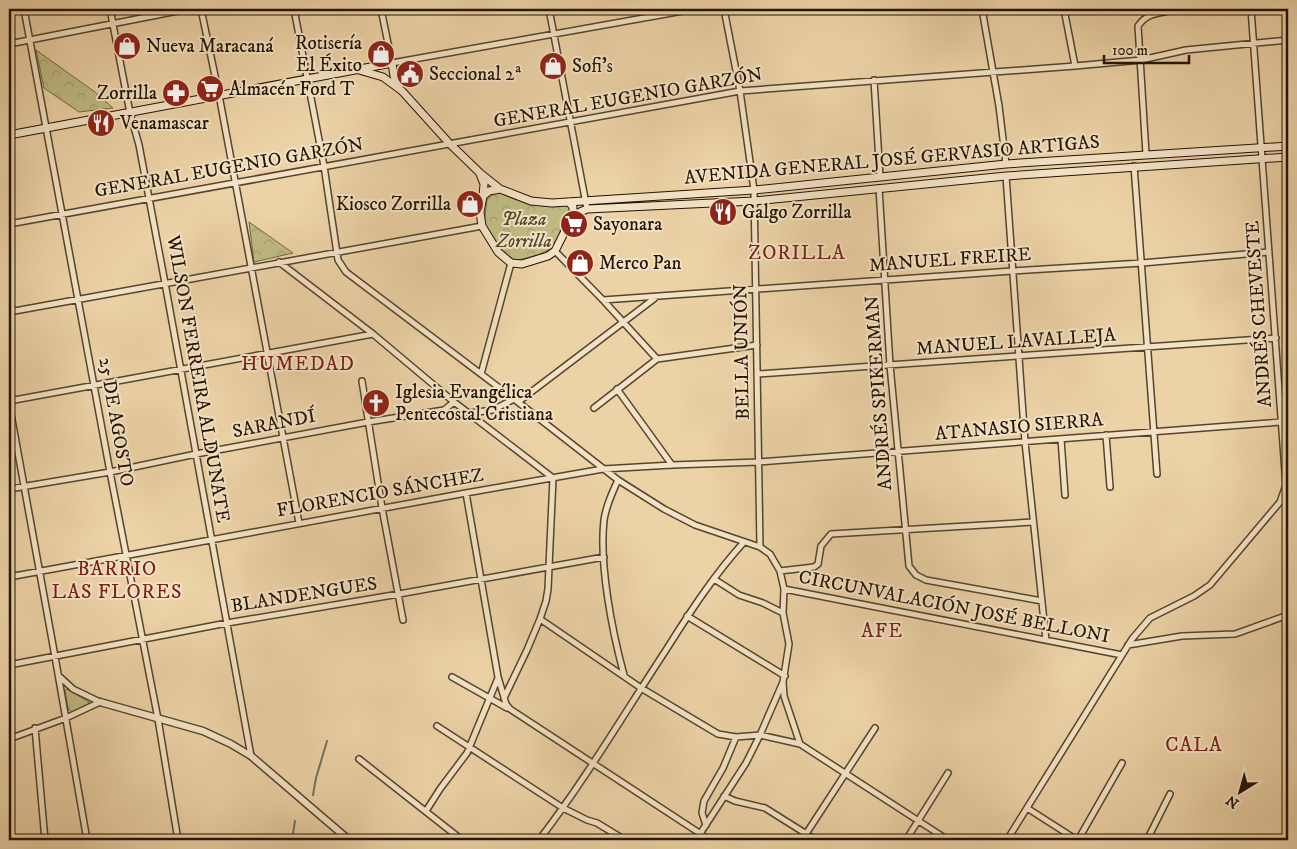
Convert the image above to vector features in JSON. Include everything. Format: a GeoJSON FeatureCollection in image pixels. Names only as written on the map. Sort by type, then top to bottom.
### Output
{"type":"FeatureCollection","features":[{"type":"Feature","properties":{"kind":"main road"},"geometry":{"type":"LineString","coordinates":[[9,135],[392,63],[394,76],[402,91]]}},
{"type":"Feature","properties":{"kind":"main road"},"geometry":{"type":"LineString","coordinates":[[359,70],[383,77],[402,91]]}},
{"type":"Feature","properties":{"kind":"main road","name":"AVENIDA GENERAL JOSÉ GERVASIO ARTIGAS"},"geometry":{"type":"LineString","coordinates":[[402,91],[449,143],[480,173],[500,189],[531,201],[552,203],[754,190],[1006,164],[1288,146]]}},
{"type":"Feature","properties":{"kind":"main road","name":"AVENIDA GENERAL JOSÉ GERVASIO ARTIGAS"},"geometry":{"type":"LineString","coordinates":[[573,215],[587,209],[754,201],[1006,176],[1288,157]]}},
{"type":"Feature","properties":{"kind":"main road"},"geometry":{"type":"LineString","coordinates":[[480,173],[484,184],[480,212],[482,226],[498,252],[511,263],[522,264],[548,256],[555,251],[573,215],[573,207],[569,202]]}},
{"type":"Feature","properties":{"kind":"main road"},"geometry":{"type":"LineString","coordinates":[[483,196],[489,191],[500,189]]}},
{"type":"Feature","properties":{"kind":"street","name":"25 DE AGOSTO"},"geometry":{"type":"LineString","coordinates":[[24,9],[158,719],[178,840]]}},
{"type":"Feature","properties":{"kind":"street","name":"WILSON FERREIRA ALDUNATE"},"geometry":{"type":"LineString","coordinates":[[110,9],[130,113],[139,144],[251,756]]}},
{"type":"Feature","properties":{"kind":"street"},"geometry":{"type":"LineString","coordinates":[[9,44],[188,9]]}},
{"type":"Feature","properties":{"kind":"street"},"geometry":{"type":"LineString","coordinates":[[201,9],[219,95],[299,523]]}},
{"type":"Feature","properties":{"kind":"street","name":"CIRCUNVALACIÓN JOSÉ BELLONI"},"geometry":{"type":"LineString","coordinates":[[294,9],[324,166],[337,251],[341,266],[346,272],[516,400],[618,480],[664,509],[695,524],[760,548],[770,554],[780,571],[784,589],[1122,655]]}},
{"type":"Feature","properties":{"kind":"street"},"geometry":{"type":"LineString","coordinates":[[381,9],[392,63],[694,9]]}},
{"type":"Feature","properties":{"kind":"street"},"geometry":{"type":"LineString","coordinates":[[549,9],[587,209]]}},
{"type":"Feature","properties":{"kind":"street","name":"BELLA UNIÓN"},"geometry":{"type":"LineString","coordinates":[[724,9],[740,91],[754,190],[760,548]]}},
{"type":"Feature","properties":{"kind":"street"},"geometry":{"type":"LineString","coordinates":[[982,9],[994,72],[1006,164]]}},
{"type":"Feature","properties":{"kind":"street"},"geometry":{"type":"LineString","coordinates":[[1064,9],[1075,66]]}},
{"type":"Feature","properties":{"kind":"street","name":"ANDRÉS CHEVESTE"},"geometry":{"type":"LineString","coordinates":[[1251,9],[1286,485],[1282,498]]}},
{"type":"Feature","properties":{"kind":"street"},"geometry":{"type":"LineString","coordinates":[[1146,154],[1138,26],[1149,14],[1165,12]]}},
{"type":"Feature","properties":{"kind":"street","name":"GENERAL EUGENIO GARZÓN"},"geometry":{"type":"LineString","coordinates":[[9,224],[740,91],[1140,60],[1186,50],[1288,40]]}},
{"type":"Feature","properties":{"kind":"street"},"geometry":{"type":"LineString","coordinates":[[874,80],[880,177]]}},
{"type":"Feature","properties":{"kind":"street"},"geometry":{"type":"LineString","coordinates":[[1134,166],[1157,474]]}},
{"type":"Feature","properties":{"kind":"street"},"geometry":{"type":"LineString","coordinates":[[1006,176],[1025,442],[1046,640]]}},
{"type":"Feature","properties":{"kind":"street","name":"ANDRÉS SPIKERMAN"},"geometry":{"type":"LineString","coordinates":[[879,188],[890,365],[909,566],[916,575],[926,580],[1042,601]]}},
{"type":"Feature","properties":{"kind":"street"},"geometry":{"type":"LineString","coordinates":[[9,312],[482,226]]}},
{"type":"Feature","properties":{"kind":"street"},"geometry":{"type":"LineString","coordinates":[[555,251],[657,359]]}},
{"type":"Feature","properties":{"kind":"street","name":"MANUEL FREIRE"},"geometry":{"type":"LineString","coordinates":[[603,300],[1142,263],[1269,252]]}},
{"type":"Feature","properties":{"kind":"street"},"geometry":{"type":"LineString","coordinates":[[279,262],[373,334],[454,402],[553,478],[546,601],[527,650],[504,698]]}},
{"type":"Feature","properties":{"kind":"street"},"geometry":{"type":"LineString","coordinates":[[481,374],[511,263]]}},
{"type":"Feature","properties":{"kind":"street"},"geometry":{"type":"LineString","coordinates":[[470,413],[493,410],[516,400],[655,297]]}},
{"type":"Feature","properties":{"kind":"street"},"geometry":{"type":"LineString","coordinates":[[87,840],[60,676],[39,572],[9,402],[373,334]]}},
{"type":"Feature","properties":{"kind":"street","name":"MANUEL LAVALLEJA"},"geometry":{"type":"LineString","coordinates":[[758,374],[1276,338]]}},
{"type":"Feature","properties":{"kind":"street"},"geometry":{"type":"LineString","coordinates":[[594,408],[657,359],[757,345]]}},
{"type":"Feature","properties":{"kind":"street"},"geometry":{"type":"LineString","coordinates":[[362,381],[382,508],[404,620]]}},
{"type":"Feature","properties":{"kind":"street"},"geometry":{"type":"LineString","coordinates":[[617,389],[672,465]]}},
{"type":"Feature","properties":{"kind":"street","name":"SARANDÍ"},"geometry":{"type":"LineString","coordinates":[[9,489],[110,472],[368,422],[444,410],[448,409],[454,402]]}},
{"type":"Feature","properties":{"kind":"street","name":"ATANASIO SIERRA"},"geometry":{"type":"LineString","coordinates":[[759,462],[1281,422]]}},
{"type":"Feature","properties":{"kind":"street"},"geometry":{"type":"LineString","coordinates":[[1106,436],[1110,487]]}},
{"type":"Feature","properties":{"kind":"street"},"geometry":{"type":"LineString","coordinates":[[1061,439],[1065,495]]}},
{"type":"Feature","properties":{"kind":"street","name":"FLORENCIO SÁNCHEZ"},"geometry":{"type":"LineString","coordinates":[[9,577],[466,492],[603,469],[759,462]]}},
{"type":"Feature","properties":{"kind":"street"},"geometry":{"type":"LineString","coordinates":[[618,480],[607,504],[604,519],[604,558],[608,591],[624,675]]}},
{"type":"Feature","properties":{"kind":"street"},"geometry":{"type":"LineString","coordinates":[[466,492],[498,677],[504,698],[510,710]]}},
{"type":"Feature","properties":{"kind":"street"},"geometry":{"type":"LineString","coordinates":[[1007,840],[1132,639],[1150,618],[1194,596],[1210,585],[1282,498],[1288,500]]}},
{"type":"Feature","properties":{"kind":"street"},"geometry":{"type":"LineString","coordinates":[[780,571],[814,567],[818,564],[821,546],[831,534],[1033,522]]}},
{"type":"Feature","properties":{"kind":"street"},"geometry":{"type":"LineString","coordinates":[[538,840],[563,808],[687,616],[728,560],[744,542]]}},
{"type":"Feature","properties":{"kind":"street","name":"BLANDENGUES"},"geometry":{"type":"LineString","coordinates":[[9,665],[227,623],[604,558]]}},
{"type":"Feature","properties":{"kind":"street"},"geometry":{"type":"LineString","coordinates":[[714,580],[739,595],[764,603],[783,613]]}},
{"type":"Feature","properties":{"kind":"street"},"geometry":{"type":"LineString","coordinates":[[784,589],[783,613],[789,644],[784,679],[786,707],[800,744]]}},
{"type":"Feature","properties":{"kind":"street"},"geometry":{"type":"LineString","coordinates":[[1128,645],[1182,636],[1235,634],[1288,615]]}},
{"type":"Feature","properties":{"kind":"street"},"geometry":{"type":"LineString","coordinates":[[687,616],[784,679]]}},
{"type":"Feature","properties":{"kind":"street"},"geometry":{"type":"LineString","coordinates":[[540,619],[641,688],[718,734],[736,737],[760,735],[800,744],[948,840]]}},
{"type":"Feature","properties":{"kind":"street"},"geometry":{"type":"LineString","coordinates":[[60,676],[73,689],[100,702],[203,731],[231,744],[251,756],[349,840]]}},
{"type":"Feature","properties":{"kind":"street"},"geometry":{"type":"LineString","coordinates":[[452,677],[510,710],[710,840]]}},
{"type":"Feature","properties":{"kind":"street"},"geometry":{"type":"LineString","coordinates":[[426,811],[469,748],[498,677]]}},
{"type":"Feature","properties":{"kind":"street"},"geometry":{"type":"LineString","coordinates":[[696,840],[746,763],[784,679]]}},
{"type":"Feature","properties":{"kind":"street"},"geometry":{"type":"LineString","coordinates":[[9,739],[66,718],[100,702]]}},
{"type":"Feature","properties":{"kind":"street"},"geometry":{"type":"LineString","coordinates":[[437,726],[563,808],[597,823],[625,840]]}},
{"type":"Feature","properties":{"kind":"street"},"geometry":{"type":"LineString","coordinates":[[35,728],[45,840]]}},
{"type":"Feature","properties":{"kind":"street"},"geometry":{"type":"LineString","coordinates":[[802,840],[875,728]]}},
{"type":"Feature","properties":{"kind":"street"},"geometry":{"type":"LineString","coordinates":[[706,825],[702,813],[704,801],[723,768],[736,737]]}},
{"type":"Feature","properties":{"kind":"street"},"geometry":{"type":"LineString","coordinates":[[359,759],[462,840]]}},
{"type":"Feature","properties":{"kind":"street"},"geometry":{"type":"LineString","coordinates":[[1027,808],[1077,840],[1122,763]]}},
{"type":"Feature","properties":{"kind":"street"},"geometry":{"type":"LineString","coordinates":[[906,840],[948,773]]}},
{"type":"Feature","properties":{"kind":"street"},"geometry":{"type":"LineString","coordinates":[[1147,840],[1170,794]]}},
{"type":"Feature","properties":{"kind":"street"},"geometry":{"type":"LineString","coordinates":[[724,796],[765,808],[816,840]]}},
{"type":"Feature","properties":{"kind":"green space"},"geometry":{"type":"Polygon","coordinates":[[[36,50],[95,92],[113,108],[79,112],[44,88],[36,50]]]}},
{"type":"Feature","properties":{"kind":"green space","name":"Plaza Zorrilla"},"geometry":{"type":"Polygon","coordinates":[[[501,192],[533,203],[568,205],[572,210],[554,247],[538,255],[518,260],[505,255],[484,224],[487,200],[491,194],[501,192]]]}},
{"type":"Feature","properties":{"kind":"green space"},"geometry":{"type":"Polygon","coordinates":[[[249,222],[293,253],[254,262],[249,222]]]}},
{"type":"Feature","properties":{"kind":"green space"},"geometry":{"type":"Polygon","coordinates":[[[67,689],[89,702],[88,705],[72,712],[68,709],[65,690],[67,689]]]}},
{"type":"Feature","properties":{"kind":"waterway"},"geometry":{"type":"LineString","coordinates":[[313,795],[327,741]]}},
{"type":"Feature","properties":{"kind":"waterway"},"geometry":{"type":"LineString","coordinates":[[292,840],[295,821]]}},
{"type":"Feature","properties":{"kind":"place","name":"Nueva Maracaná"},"geometry":{"type":"Point","coordinates":[127,46]}},
{"type":"Feature","properties":{"kind":"place","name":"Rotisería El Éxito"},"geometry":{"type":"Point","coordinates":[381,54]}},
{"type":"Feature","properties":{"kind":"place","name":"Sofi's"},"geometry":{"type":"Point","coordinates":[553,66]}},
{"type":"Feature","properties":{"kind":"place","name":"Seccional 2ª"},"geometry":{"type":"Point","coordinates":[410,74]}},
{"type":"Feature","properties":{"kind":"place","name":"Almacén Ford T"},"geometry":{"type":"Point","coordinates":[210,89]}},
{"type":"Feature","properties":{"kind":"place","name":"Zorrilla"},"geometry":{"type":"Point","coordinates":[176,93]}},
{"type":"Feature","properties":{"kind":"place","name":"Venamascar"},"geometry":{"type":"Point","coordinates":[101,123]}},
{"type":"Feature","properties":{"kind":"place","name":"Kiosco Zorrilla"},"geometry":{"type":"Point","coordinates":[470,204]}},
{"type":"Feature","properties":{"kind":"place","name":"Galgo Zorrilla"},"geometry":{"type":"Point","coordinates":[723,212]}},
{"type":"Feature","properties":{"kind":"place","name":"Sayonara"},"geometry":{"type":"Point","coordinates":[574,224]}},
{"type":"Feature","properties":{"kind":"place","name":"Merco Pan"},"geometry":{"type":"Point","coordinates":[580,263]}},
{"type":"Feature","properties":{"kind":"place","name":"Iglesia Evangélica Pentecostal Cristiana"},"geometry":{"type":"Point","coordinates":[376,403]}},
{"type":"Feature","properties":{"kind":"district","name":"ZORILLA"},"geometry":{"type":"Point","coordinates":[797,253]}},
{"type":"Feature","properties":{"kind":"district","name":"HUMEDAD"},"geometry":{"type":"Point","coordinates":[298,364]}},
{"type":"Feature","properties":{"kind":"district","name":"BARRIO LAS FLORES"},"geometry":{"type":"Point","coordinates":[117,580]}},
{"type":"Feature","properties":{"kind":"district","name":"AFE"},"geometry":{"type":"Point","coordinates":[882,631]}},
{"type":"Feature","properties":{"kind":"district","name":"CALA"},"geometry":{"type":"Point","coordinates":[1194,745]}}]}
